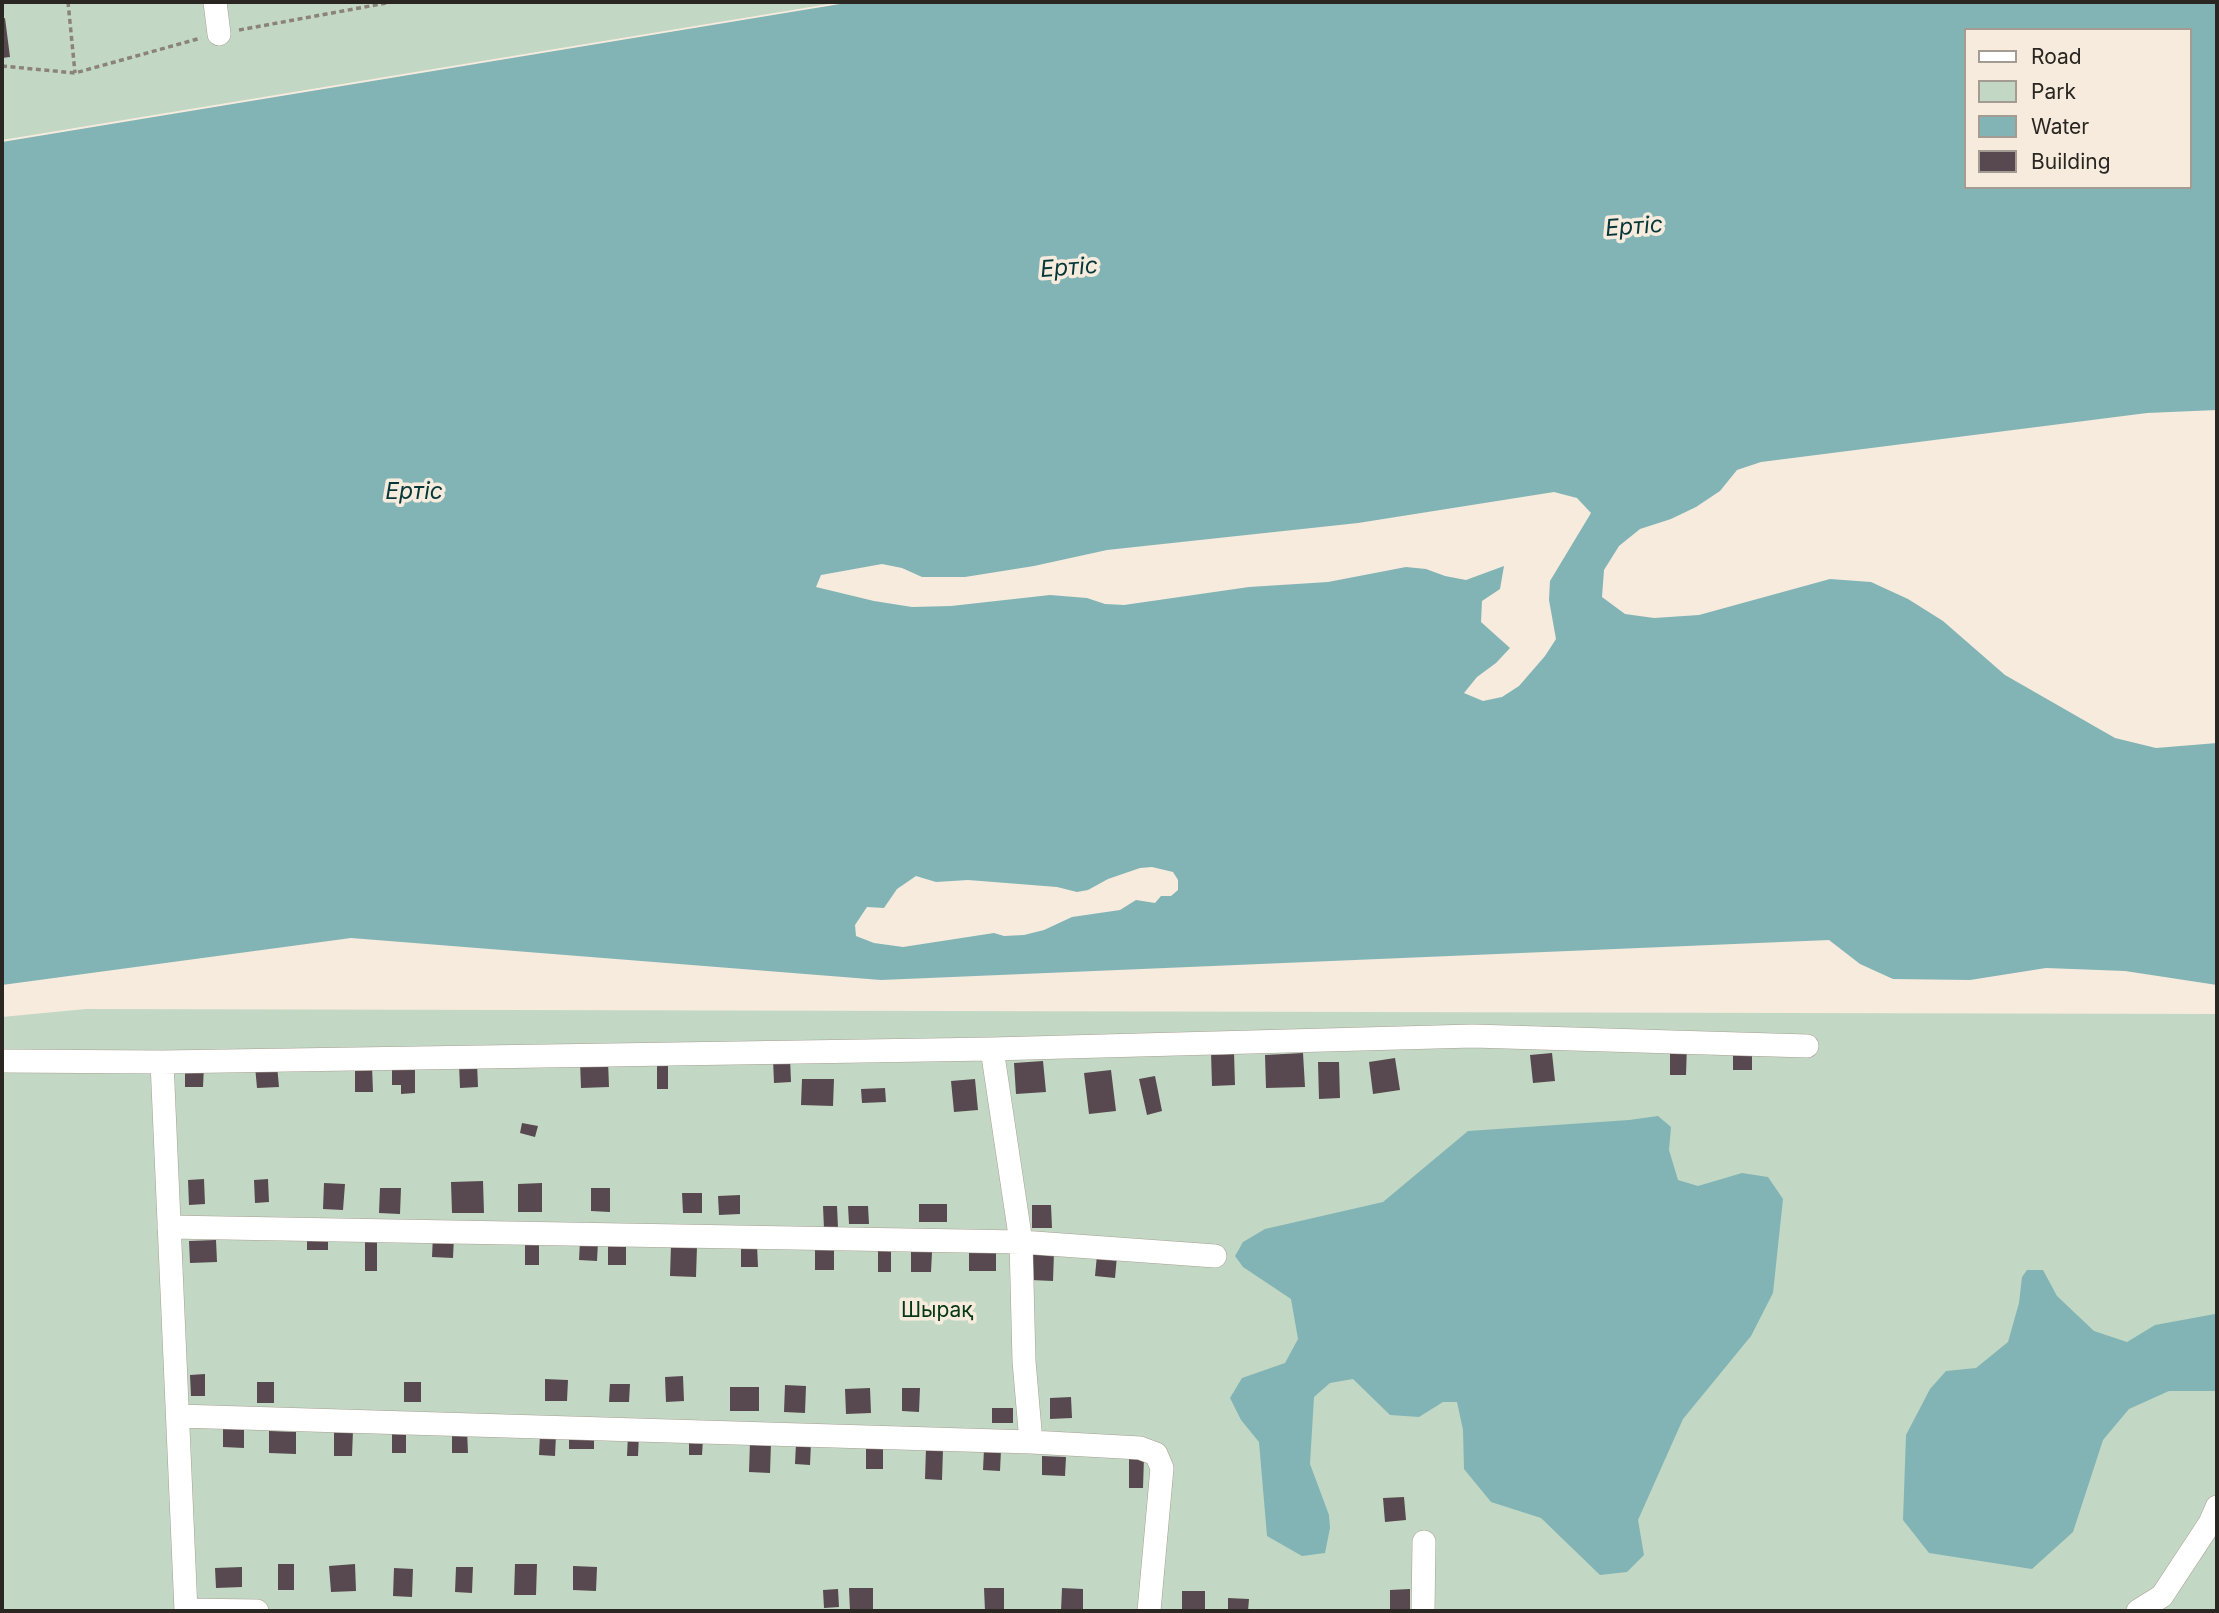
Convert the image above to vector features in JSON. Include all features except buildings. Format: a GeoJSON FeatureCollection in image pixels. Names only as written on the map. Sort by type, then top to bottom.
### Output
{"type":"FeatureCollection","features":[{"type":"Feature","properties":{"kind":"street"},"geometry":{"type":"LineString","coordinates":[[215,2],[219,34]]}},
{"type":"Feature","properties":{"kind":"street"},"geometry":{"type":"LineString","coordinates":[[2,1061],[162,1062],[992,1049],[1473,1037],[1807,1046]]}},
{"type":"Feature","properties":{"kind":"street"},"geometry":{"type":"LineString","coordinates":[[992,1049],[1021,1242],[1024,1361],[1031,1442]]}},
{"type":"Feature","properties":{"kind":"street"},"geometry":{"type":"LineString","coordinates":[[162,1062],[186,1611],[257,1611]]}},
{"type":"Feature","properties":{"kind":"street"},"geometry":{"type":"LineString","coordinates":[[169,1227],[1021,1242],[1215,1256]]}},
{"type":"Feature","properties":{"kind":"street"},"geometry":{"type":"LineString","coordinates":[[177,1416],[1031,1442],[1140,1448],[1156,1454],[1162,1468],[1149,1611]]}},
{"type":"Feature","properties":{"kind":"street"},"geometry":{"type":"LineString","coordinates":[[2138,1611],[2162,1596],[2210,1523],[2217,1507]]}},
{"type":"Feature","properties":{"kind":"street"},"geometry":{"type":"LineString","coordinates":[[1423,1611],[1424,1542]]}},
{"type":"Feature","properties":{"kind":"path"},"geometry":{"type":"LineString","coordinates":[[68,2],[75,73]]}},
{"type":"Feature","properties":{"kind":"path"},"geometry":{"type":"LineString","coordinates":[[2,66],[75,73],[219,34],[391,2]]}},
{"type":"Feature","properties":{"kind":"green space"},"geometry":{"type":"Polygon","coordinates":[[[2,2],[841,2],[2,140],[2,2]]]}},
{"type":"Feature","properties":{"kind":"green space","name":"Шырақ"},"geometry":{"type":"Polygon","coordinates":[[[86,1009],[2217,1014],[2217,1611],[2,1611],[2,1017],[86,1009]]]}},
{"type":"Feature","properties":{"kind":"water","name":"Ертіс"},"geometry":{"type":"Polygon","coordinates":[[[852,2],[2217,2],[2217,410],[2147,413],[1761,462],[1737,470],[1720,491],[1696,507],[1640,529],[1619,546],[1604,570],[1602,597],[1625,614],[1654,618],[1699,615],[1830,579],[1871,582],[1908,599],[1943,621],[2005,675],[2115,738],[2156,748],[2217,743],[2217,985],[2125,971],[2046,968],[1970,980],[1893,979],[1860,964],[1829,940],[881,980],[351,938],[2,985],[2,142],[852,2]],[[1554,492],[1358,523],[1107,550],[965,577],[922,577],[902,568],[882,564],[821,575],[816,587],[912,607],[951,606],[1050,595],[1124,605],[1249,587],[1328,582],[1406,567],[1426,569],[1466,580],[1504,566],[1500,589],[1482,601],[1481,622],[1510,648],[1477,677],[1464,693],[1483,701],[1502,697],[1519,686],[1556,639],[1549,600],[1550,581],[1591,513],[1577,498],[1554,492]],[[1152,867],[1140,868],[1077,892],[1057,887],[968,880],[936,882],[916,876],[897,889],[884,908],[867,907],[855,925],[856,936],[874,943],[903,947],[994,933],[1004,936],[1024,935],[1044,930],[1072,917],[1120,910],[1136,900],[1155,903],[1161,896],[1171,896],[1178,890],[1178,880],[1173,872],[1152,867]]]}},
{"type":"Feature","properties":{"kind":"water"},"geometry":{"type":"Polygon","coordinates":[[[1658,1116],[1671,1127],[1669,1150],[1678,1180],[1698,1186],[1742,1173],[1768,1177],[1783,1199],[1773,1293],[1751,1336],[1683,1419],[1638,1520],[1644,1555],[1627,1572],[1600,1575],[1541,1518],[1491,1502],[1464,1469],[1463,1430],[1457,1402],[1443,1402],[1419,1417],[1390,1415],[1353,1379],[1330,1383],[1314,1397],[1310,1464],[1329,1515],[1330,1528],[1325,1553],[1302,1556],[1267,1536],[1259,1442],[1241,1420],[1230,1398],[1242,1378],[1285,1363],[1298,1339],[1291,1299],[1243,1267],[1235,1256],[1243,1242],[1265,1229],[1383,1202],[1468,1131],[1658,1116]]]}},
{"type":"Feature","properties":{"kind":"water"},"geometry":{"type":"Polygon","coordinates":[[[2027,1270],[2043,1270],[2057,1296],[2094,1331],[2127,1342],[2155,1325],[2215,1314],[2217,1391],[2169,1391],[2129,1409],[2103,1440],[2073,1532],[2032,1569],[1929,1553],[1903,1520],[1906,1435],[1930,1389],[1946,1371],[1976,1368],[2008,1342],[2019,1303],[2022,1277],[2027,1270]]]}}]}
